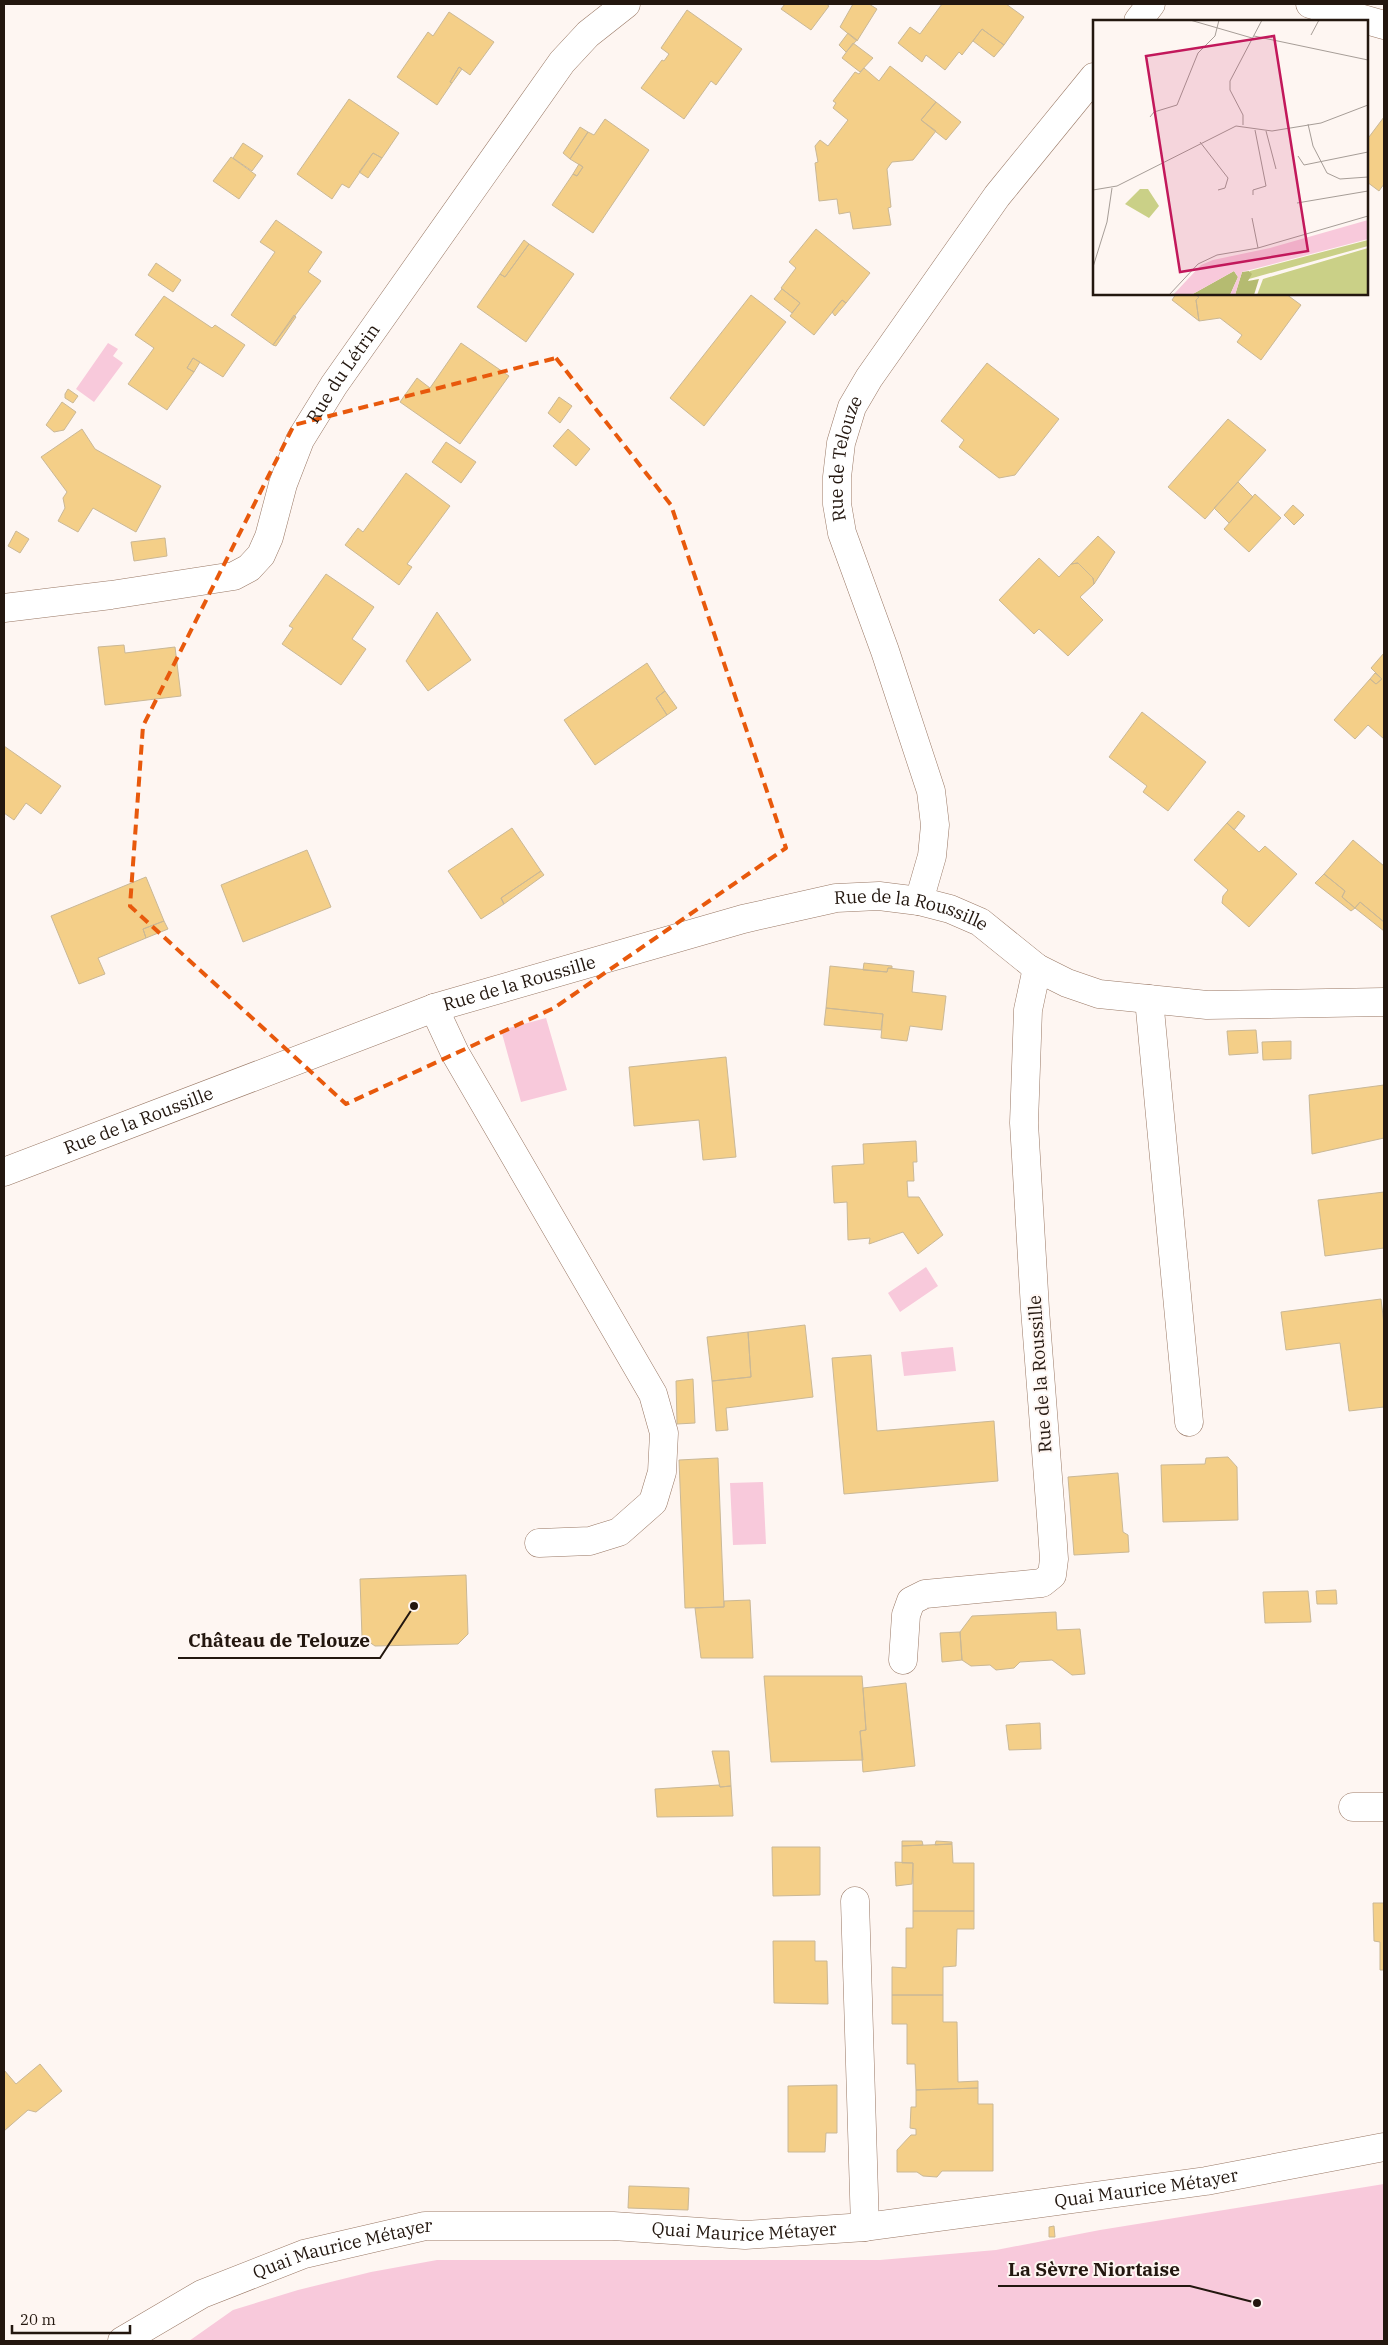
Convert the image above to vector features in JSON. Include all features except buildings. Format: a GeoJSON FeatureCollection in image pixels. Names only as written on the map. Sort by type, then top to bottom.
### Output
{"type":"FeatureCollection","features":[{"type":"Feature","properties":{"kind":"street","name":"Rue du Létrin"},"geometry":{"type":"LineString","coordinates":[[4,608],[111,595],[234,576],[249,568],[261,556],[269,537],[283,484],[300,440],[334,385],[562,62],[588,34],[626,4]]}},
{"type":"Feature","properties":{"kind":"street"},"geometry":{"type":"LineString","coordinates":[[1139,20],[1151,4]]}},
{"type":"Feature","properties":{"kind":"street"},"geometry":{"type":"LineString","coordinates":[[1310,4],[1366,20]]}},
{"type":"Feature","properties":{"kind":"street"},"geometry":{"type":"LineString","coordinates":[[1368,20],[1384,25]]}},
{"type":"Feature","properties":{"kind":"street","name":"Rue de Telouze"},"geometry":{"type":"LineString","coordinates":[[918,901],[932,856],[935,825],[932,790],[886,651],[842,533],[837,504],[837,476],[841,443],[852,407],[875,370],[997,196],[1093,78]]}},
{"type":"Feature","properties":{"kind":"street","name":"Rue de la Roussille"},"geometry":{"type":"LineString","coordinates":[[4,1172],[434,1008],[761,915],[836,898],[879,896],[918,901],[950,909],[980,922],[1037,968],[1067,983],[1098,994],[1207,1005],[1384,1002]]}},
{"type":"Feature","properties":{"kind":"street","name":"Rue de la Roussille"},"geometry":{"type":"LineString","coordinates":[[903,1660],[906,1615],[911,1601],[925,1594],[1042,1583],[1052,1575],[1054,1559],[1035,1309],[1024,1123],[1028,1010],[1037,968]]}},
{"type":"Feature","properties":{"kind":"street"},"geometry":{"type":"LineString","coordinates":[[1149,999],[1188,1422]]}},
{"type":"Feature","properties":{"kind":"street"},"geometry":{"type":"LineString","coordinates":[[434,1008],[460,1062],[653,1394],[664,1433],[662,1472],[653,1502],[619,1532],[590,1541],[539,1543]]}},
{"type":"Feature","properties":{"kind":"street"},"geometry":{"type":"LineString","coordinates":[[1353,1807],[1384,1807]]}},
{"type":"Feature","properties":{"kind":"street"},"geometry":{"type":"LineString","coordinates":[[855,1901],[865,2227]]}},
{"type":"Feature","properties":{"kind":"street","name":"Quai Maurice Métayer"},"geometry":{"type":"LineString","coordinates":[[122,2341],[202,2294],[304,2254],[425,2226],[612,2226],[745,2235],[865,2227],[1206,2181],[1384,2147]]}},
{"type":"Feature","properties":{"kind":"highlighted area"},"geometry":{"type":"Polygon","coordinates":[[[556,358],[671,505],[786,848],[554,1008],[346,1104],[130,906],[143,726],[294,425],[556,358]]]}},
{"type":"Feature","properties":{"kind":"shaded area"},"geometry":{"type":"Polygon","coordinates":[[[108,343],[118,349],[113,356],[123,363],[94,402],[76,389],[108,343]]]}},
{"type":"Feature","properties":{"kind":"shaded area"},"geometry":{"type":"Polygon","coordinates":[[[546,1018],[567,1090],[521,1102],[501,1030],[546,1018]]]}},
{"type":"Feature","properties":{"kind":"shaded area"},"geometry":{"type":"Polygon","coordinates":[[[926,1267],[938,1286],[900,1312],[888,1293],[926,1267]]]}},
{"type":"Feature","properties":{"kind":"shaded area"},"geometry":{"type":"Polygon","coordinates":[[[953,1347],[956,1371],[904,1376],[901,1352],[953,1347]]]}},
{"type":"Feature","properties":{"kind":"shaded area"},"geometry":{"type":"Polygon","coordinates":[[[763,1482],[766,1544],[733,1545],[730,1483],[763,1482]]]}},
{"type":"Feature","properties":{"kind":"shaded area"},"geometry":{"type":"Polygon","coordinates":[[[1384,2184],[1384,2341],[189,2341],[233,2310],[298,2290],[371,2272],[437,2260],[880,2260],[996,2250],[1100,2230],[1384,2184]]]}},
{"type":"Feature","properties":{"kind":"place","name":"Château de Telouze"},"geometry":{"type":"Point","coordinates":[414,1606]}},
{"type":"Feature","properties":{"kind":"place","name":"La Sèvre Niortaise"},"geometry":{"type":"Point","coordinates":[1257,2303]}}]}
